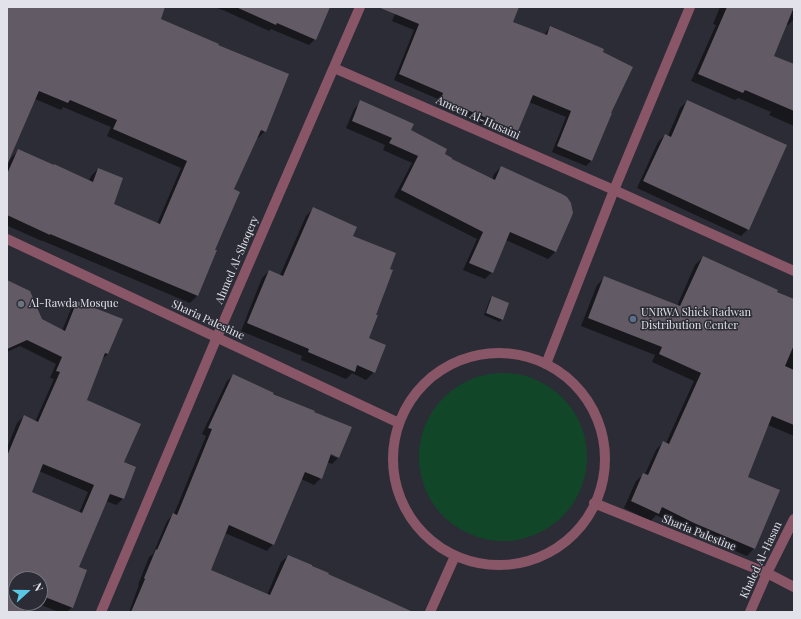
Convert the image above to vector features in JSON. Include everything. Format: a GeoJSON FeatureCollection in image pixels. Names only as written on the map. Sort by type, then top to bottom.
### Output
{"type":"FeatureCollection","features":[{"type":"Feature","properties":{"kind":"street","name":"Ahmed Al-Shoqery"},"geometry":{"type":"LineString","coordinates":[[101,612],[216,337],[360,7]]}},
{"type":"Feature","properties":{"kind":"street"},"geometry":{"type":"LineString","coordinates":[[546,364],[614,190],[690,7]]}},
{"type":"Feature","properties":{"kind":"street","name":"Ameen Al-Husaini"},"geometry":{"type":"LineString","coordinates":[[334,68],[614,190],[794,271]]}},
{"type":"Feature","properties":{"kind":"street","name":"Sharia Palestine"},"geometry":{"type":"LineString","coordinates":[[7,240],[399,423]]}},
{"type":"Feature","properties":{"kind":"street"},"geometry":{"type":"LineString","coordinates":[[495,352],[528,356],[546,364],[555,369],[577,387],[598,421],[604,446],[605,459],[601,487],[594,503],[579,528],[567,540],[553,550],[537,558],[520,563],[502,565],[480,563],[455,556],[436,544],[420,530],[412,520],[400,497],[393,471],[392,458],[399,423],[409,402],[418,389],[430,377],[444,367],[460,359],[478,354],[495,352]]}},
{"type":"Feature","properties":{"kind":"street","name":"Sharia Palestine"},"geometry":{"type":"LineString","coordinates":[[594,503],[767,573],[794,587]]}},
{"type":"Feature","properties":{"kind":"street","name":"Khaled Al-Hasan"},"geometry":{"type":"LineString","coordinates":[[750,612],[767,573],[794,519]]}},
{"type":"Feature","properties":{"kind":"street"},"geometry":{"type":"LineString","coordinates":[[430,612],[455,556]]}},
{"type":"Feature","properties":{"kind":"green space"},"geometry":{"type":"Polygon","coordinates":[[[495,373],[511,373],[535,379],[550,387],[563,397],[573,410],[581,425],[586,441],[586,473],[581,489],[573,504],[563,517],[550,527],[527,538],[511,541],[495,541],[471,535],[456,527],[443,517],[433,504],[422,481],[419,465],[419,449],[425,425],[433,410],[443,397],[456,387],[479,376],[495,373]]]}},
{"type":"Feature","properties":{"kind":"building"},"geometry":{"type":"Polygon","coordinates":[[[7,7],[165,7],[161,19],[219,44],[218,45],[289,74],[266,132],[261,130],[234,189],[240,192],[215,250],[217,250],[198,296],[50,235],[7,215],[7,174],[18,149],[93,182],[98,168],[123,178],[114,204],[160,224],[187,161],[113,129],[117,120],[70,100],[68,103],[39,91],[7,165],[7,7]]]}},
{"type":"Feature","properties":{"kind":"building"},"geometry":{"type":"Polygon","coordinates":[[[236,7],[330,7],[316,40],[277,23],[276,25],[236,7]]]}},
{"type":"Feature","properties":{"kind":"building"},"geometry":{"type":"Polygon","coordinates":[[[378,7],[519,7],[513,22],[547,35],[550,26],[604,49],[603,52],[633,67],[611,113],[592,161],[557,146],[571,111],[533,95],[518,131],[441,99],[443,93],[399,74],[419,24],[378,7]]]}},
{"type":"Feature","properties":{"kind":"building"},"geometry":{"type":"Polygon","coordinates":[[[727,7],[794,7],[774,56],[794,64],[794,111],[745,90],[743,93],[698,74],[727,7]]]}},
{"type":"Feature","properties":{"kind":"building"},"geometry":{"type":"Polygon","coordinates":[[[360,100],[414,124],[411,130],[447,149],[445,154],[452,159],[495,180],[501,166],[567,197],[571,203],[573,213],[556,252],[510,232],[493,273],[469,263],[483,232],[401,190],[418,156],[389,143],[392,138],[352,121],[360,100]]]}},
{"type":"Feature","properties":{"kind":"building"},"geometry":{"type":"Polygon","coordinates":[[[687,100],[787,145],[749,230],[643,181],[665,134],[671,137],[687,100]]]}},
{"type":"Feature","properties":{"kind":"building"},"geometry":{"type":"Polygon","coordinates":[[[313,207],[357,227],[353,236],[396,253],[390,269],[393,270],[369,338],[386,345],[375,373],[357,365],[355,372],[308,352],[309,349],[247,323],[269,270],[283,276],[313,207]]]}},
{"type":"Feature","properties":{"kind":"building"},"geometry":{"type":"Polygon","coordinates":[[[703,256],[778,290],[777,292],[794,299],[794,345],[785,366],[794,370],[794,425],[772,416],[748,477],[780,490],[755,549],[694,523],[662,507],[659,514],[631,501],[643,473],[648,475],[663,441],[669,444],[701,373],[659,354],[662,347],[588,318],[604,276],[680,306],[703,256]]]}},
{"type":"Feature","properties":{"kind":"building"},"geometry":{"type":"Polygon","coordinates":[[[7,280],[30,291],[42,319],[65,331],[77,301],[123,319],[108,354],[105,353],[87,400],[141,424],[124,462],[136,467],[124,499],[110,494],[79,567],[87,570],[73,608],[48,598],[48,571],[8,571],[8,611],[23,611],[7,612],[7,456],[24,415],[38,422],[60,372],[56,371],[62,357],[27,340],[7,349],[7,280]],[[43,464],[32,492],[82,513],[94,485],[43,464]]]}},
{"type":"Feature","properties":{"kind":"building"},"geometry":{"type":"Polygon","coordinates":[[[492,296],[509,303],[503,320],[486,313],[492,296]]]}},
{"type":"Feature","properties":{"kind":"building"},"geometry":{"type":"Polygon","coordinates":[[[233,374],[274,393],[273,394],[352,427],[339,458],[331,454],[322,479],[305,472],[274,545],[229,525],[211,570],[270,595],[288,555],[413,612],[131,612],[156,549],[157,550],[173,513],[177,515],[212,429],[208,428],[233,374]]]}},
{"type":"Feature","properties":{"kind":"place","name":"Al-Rawda Mosque"},"geometry":{"type":"Point","coordinates":[21,304]}},
{"type":"Feature","properties":{"kind":"place","name":"UNRWA Shick Radwan Distribution Center"},"geometry":{"type":"Point","coordinates":[633,319]}}]}
